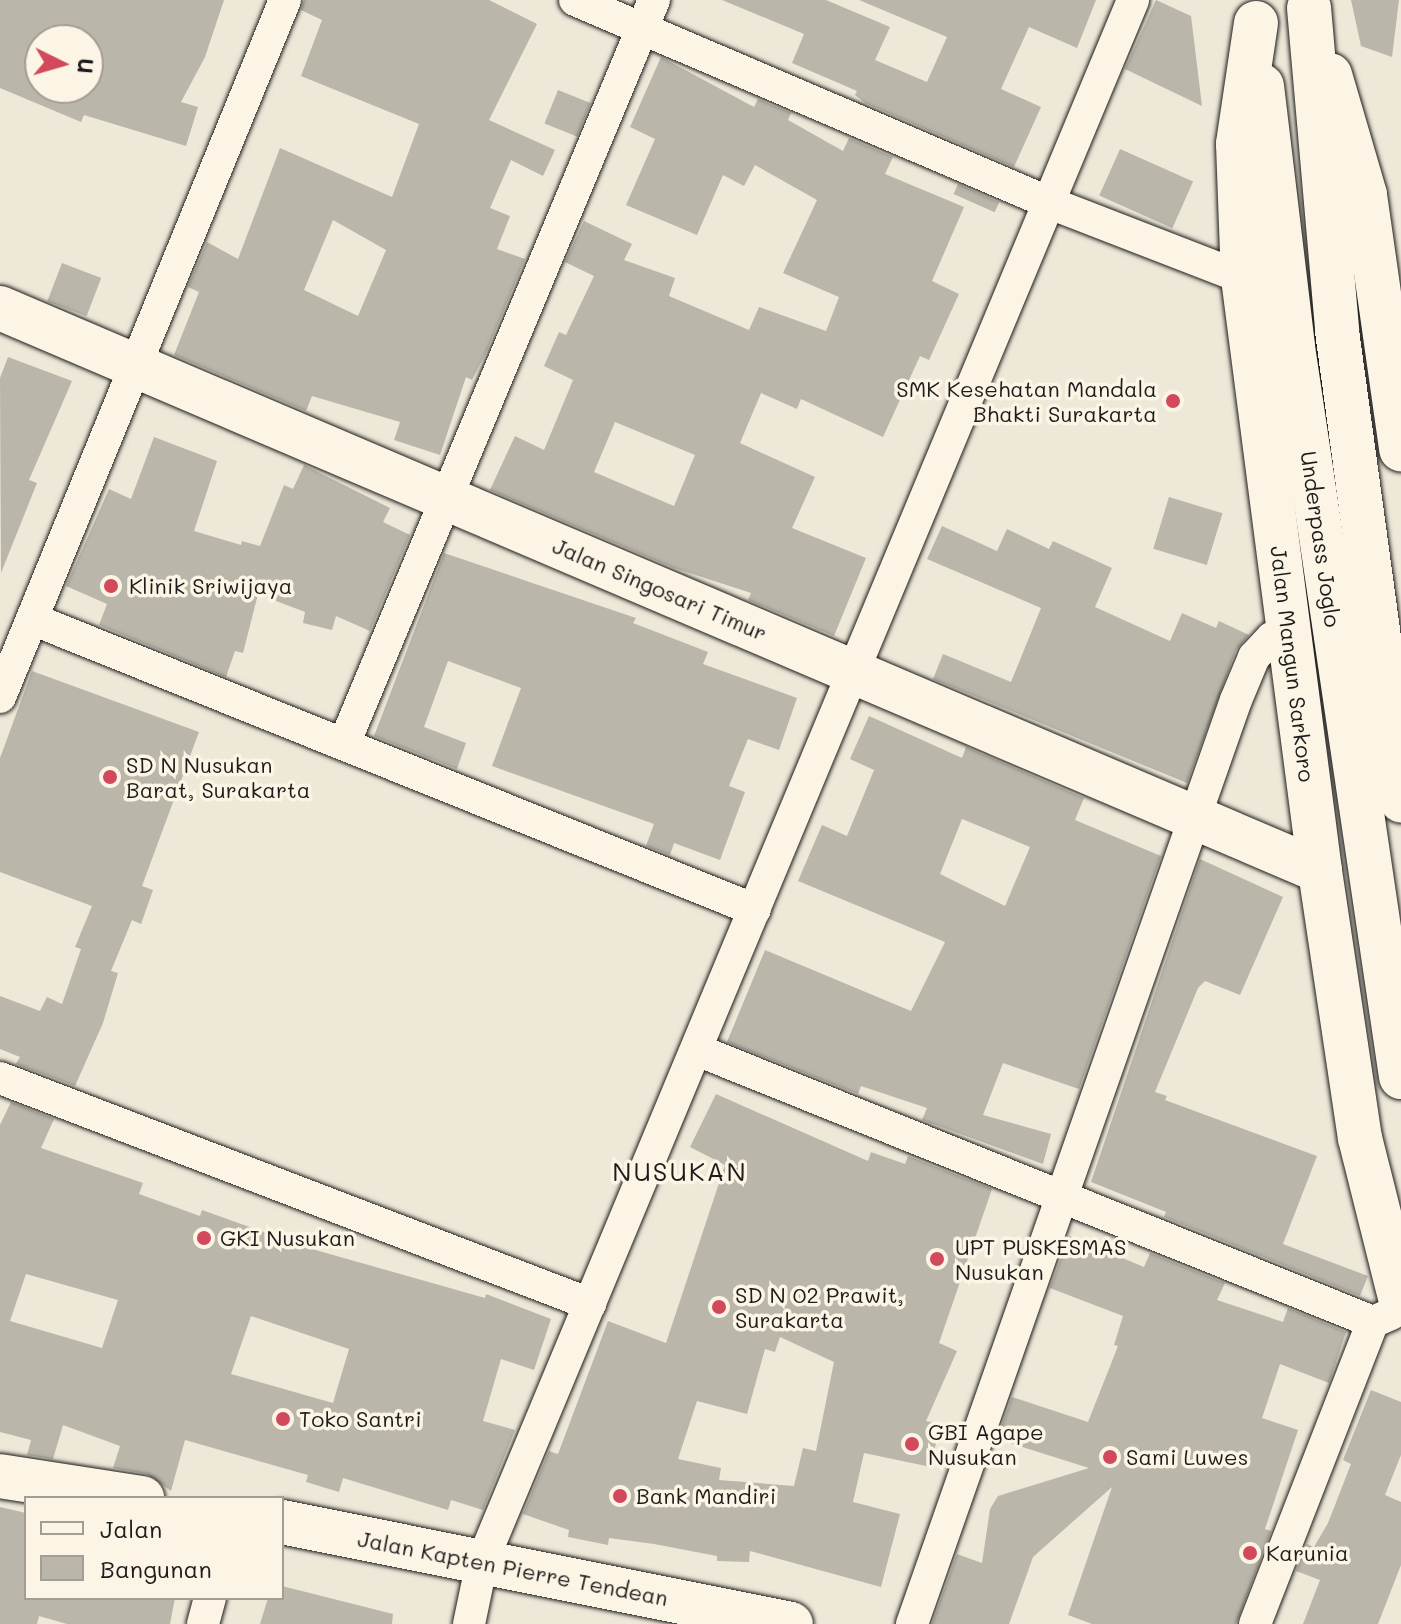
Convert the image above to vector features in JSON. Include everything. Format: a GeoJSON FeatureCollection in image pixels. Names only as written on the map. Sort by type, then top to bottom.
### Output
{"type":"FeatureCollection","features":[{"type":"Feature","properties":{"kind":"main road"},"geometry":{"type":"LineString","coordinates":[[1309,4],[1365,195],[1394,353],[1401,449]]}},
{"type":"Feature","properties":{"kind":"main road","name":"Underpass Joglo"},"geometry":{"type":"LineString","coordinates":[[1309,4],[1337,331],[1401,801]]}},
{"type":"Feature","properties":{"kind":"main road","name":"Underpass Joglo"},"geometry":{"type":"LineString","coordinates":[[1255,11],[1293,347],[1401,1077]]}},
{"type":"Feature","properties":{"kind":"main road","name":"Jalan Mangun Sarkoro"},"geometry":{"type":"LineString","coordinates":[[1255,11],[1238,144],[1243,278],[1320,871],[1360,1138],[1392,1311]]}},
{"type":"Feature","properties":{"kind":"main road","name":"Jalan Singosari Timur"},"geometry":{"type":"LineString","coordinates":[[0,308],[1320,871]]}},
{"type":"Feature","properties":{"kind":"main road"},"geometry":{"type":"LineString","coordinates":[[0,1476],[129,1496]]}},
{"type":"Feature","properties":{"kind":"main road","name":"Jalan Kapten Pierre Tendean"},"geometry":{"type":"LineString","coordinates":[[284,1522],[791,1624]]}},
{"type":"Feature","properties":{"kind":"street"},"geometry":{"type":"LineString","coordinates":[[0,697],[18,631],[136,366],[285,0]]}},
{"type":"Feature","properties":{"kind":"street"},"geometry":{"type":"LineString","coordinates":[[575,0],[648,14],[1050,203],[1243,278]]}},
{"type":"Feature","properties":{"kind":"street"},"geometry":{"type":"LineString","coordinates":[[469,1624],[482,1562],[1133,0]]}},
{"type":"Feature","properties":{"kind":"street"},"geometry":{"type":"LineString","coordinates":[[344,744],[648,14]]}},
{"type":"Feature","properties":{"kind":"street"},"geometry":{"type":"LineString","coordinates":[[18,631],[344,744],[755,910]]}},
{"type":"Feature","properties":{"kind":"street"},"geometry":{"type":"LineString","coordinates":[[912,1624],[1195,816],[1254,657],[1272,638],[1289,632]]}},
{"type":"Feature","properties":{"kind":"street"},"geometry":{"type":"LineString","coordinates":[[697,1050],[1062,1197],[1392,1311],[1255,1624]]}},
{"type":"Feature","properties":{"kind":"street"},"geometry":{"type":"LineString","coordinates":[[0,1078],[590,1304]]}},
{"type":"Feature","properties":{"kind":"street"},"geometry":{"type":"LineString","coordinates":[[203,1624],[209,1600]]}},
{"type":"Feature","properties":{"kind":"building"},"geometry":{"type":"Polygon","coordinates":[[[0,0],[224,0],[205,57],[181,102],[198,107],[186,146],[84,115],[81,122],[38,104],[104,104],[104,24],[24,24],[24,98],[0,88],[0,0]]]}},
{"type":"Feature","properties":{"kind":"building"},"geometry":{"type":"Polygon","coordinates":[[[304,0],[489,0],[537,24],[489,120],[555,150],[543,176],[511,160],[490,208],[510,216],[497,249],[525,259],[486,353],[472,380],[466,377],[440,455],[394,440],[400,422],[312,396],[306,411],[174,355],[199,292],[188,287],[207,242],[238,259],[280,148],[392,197],[419,124],[301,76],[322,20],[301,10],[304,0]],[[333,220],[304,290],[358,316],[386,250],[333,220]]]}},
{"type":"Feature","properties":{"kind":"building"},"geometry":{"type":"Polygon","coordinates":[[[722,0],[826,0],[890,27],[875,60],[927,82],[947,37],[859,0],[1096,0],[1077,48],[1029,27],[1001,89],[1041,107],[1014,167],[865,103],[855,95],[857,91],[792,63],[804,34],[722,0]]]}},
{"type":"Feature","properties":{"kind":"building"},"geometry":{"type":"Polygon","coordinates":[[[1156,0],[1191,16],[1202,106],[1125,69],[1156,0]]]}},
{"type":"Feature","properties":{"kind":"building"},"geometry":{"type":"Polygon","coordinates":[[[1351,0],[1399,0],[1392,57],[1361,46],[1351,0]]]}},
{"type":"Feature","properties":{"kind":"building"},"geometry":{"type":"Polygon","coordinates":[[[661,57],[754,107],[758,99],[791,113],[788,120],[843,151],[849,138],[893,157],[885,174],[964,207],[932,281],[959,294],[929,360],[920,356],[883,437],[801,399],[797,409],[761,393],[740,443],[815,477],[792,528],[866,558],[834,636],[748,600],[751,593],[674,568],[490,490],[515,436],[544,450],[573,380],[544,366],[559,332],[566,335],[594,276],[565,262],[584,221],[632,244],[624,260],[675,278],[669,296],[749,330],[759,307],[826,331],[839,297],[783,273],[817,200],[755,165],[744,186],[723,175],[697,235],[626,205],[655,139],[630,127],[661,57]],[[615,422],[594,472],[674,506],[695,455],[615,422]]]}},
{"type":"Feature","properties":{"kind":"building"},"geometry":{"type":"Polygon","coordinates":[[[558,90],[590,103],[577,136],[545,123],[558,90]]]}},
{"type":"Feature","properties":{"kind":"building"},"geometry":{"type":"Polygon","coordinates":[[[1120,149],[1193,182],[1172,228],[1099,196],[1120,149]]]}},
{"type":"Feature","properties":{"kind":"building"},"geometry":{"type":"Polygon","coordinates":[[[958,184],[999,202],[995,212],[954,194],[958,184]]]}},
{"type":"Feature","properties":{"kind":"building"},"geometry":{"type":"Polygon","coordinates":[[[62,263],[101,278],[87,316],[47,301],[62,263]]]}},
{"type":"Feature","properties":{"kind":"building"},"geometry":{"type":"Polygon","coordinates":[[[8,357],[72,381],[29,480],[37,483],[1,573],[0,378],[8,357]]]}},
{"type":"Feature","properties":{"kind":"building"},"geometry":{"type":"Polygon","coordinates":[[[154,437],[217,461],[194,531],[241,545],[242,541],[260,546],[284,485],[293,489],[304,465],[390,508],[383,522],[410,535],[370,631],[336,616],[332,630],[303,623],[305,612],[258,594],[243,653],[235,651],[226,677],[99,625],[107,604],[66,586],[109,489],[131,499],[154,437]]]}},
{"type":"Feature","properties":{"kind":"building"},"geometry":{"type":"Polygon","coordinates":[[[1169,497],[1223,513],[1207,565],[1153,549],[1169,497]]]}},
{"type":"Feature","properties":{"kind":"building"},"geometry":{"type":"Polygon","coordinates":[[[942,526],[997,551],[1007,529],[1049,549],[1053,541],[1112,568],[1095,607],[1170,641],[1182,613],[1216,628],[1219,621],[1249,635],[1236,650],[1187,783],[933,679],[943,654],[1011,682],[1041,608],[927,559],[942,526]]]}},
{"type":"Feature","properties":{"kind":"building"},"geometry":{"type":"Polygon","coordinates":[[[444,553],[636,618],[633,623],[708,652],[703,664],[797,698],[779,750],[748,739],[729,786],[745,792],[720,860],[674,843],[670,855],[646,846],[654,824],[492,766],[521,688],[448,661],[424,727],[466,743],[457,769],[374,736],[444,553]]]}},
{"type":"Feature","properties":{"kind":"building"},"geometry":{"type":"Polygon","coordinates":[[[32,671],[199,732],[142,886],[153,890],[141,924],[132,920],[111,971],[118,973],[103,1023],[75,1086],[16,1064],[20,1057],[0,1049],[0,996],[40,1011],[47,997],[62,1004],[81,949],[75,947],[92,906],[0,872],[0,758],[32,671]]]}},
{"type":"Feature","properties":{"kind":"building"},"geometry":{"type":"Polygon","coordinates":[[[869,716],[962,758],[966,747],[1084,798],[1075,820],[1161,856],[1079,1089],[1003,1063],[983,1115],[1051,1134],[1043,1164],[922,1120],[927,1108],[861,1086],[858,1094],[727,1042],[765,950],[911,1011],[945,942],[798,881],[822,825],[847,836],[874,770],[850,759],[869,716]],[[962,819],[940,874],[1005,906],[1030,847],[962,819]]]}},
{"type":"Feature","properties":{"kind":"building"},"geometry":{"type":"Polygon","coordinates":[[[1200,859],[1283,897],[1240,995],[1205,981],[1198,988],[1155,1092],[1167,1096],[1165,1100],[1317,1156],[1283,1244],[1368,1276],[1360,1296],[1164,1217],[1166,1212],[1091,1182],[1200,859]]]}},
{"type":"Feature","properties":{"kind":"building"},"geometry":{"type":"Polygon","coordinates":[[[716,1094],[868,1161],[871,1152],[905,1164],[908,1156],[992,1189],[939,1343],[957,1351],[926,1421],[940,1424],[931,1467],[864,1453],[853,1502],[900,1514],[881,1587],[750,1551],[749,1562],[717,1561],[717,1556],[654,1544],[609,1538],[608,1545],[568,1537],[569,1530],[523,1514],[549,1451],[558,1454],[608,1321],[666,1343],[725,1165],[690,1147],[716,1094]],[[780,1337],[775,1352],[765,1349],[747,1414],[697,1401],[678,1459],[721,1468],[719,1480],[794,1486],[803,1448],[816,1451],[834,1362],[780,1337]]]}},
{"type":"Feature","properties":{"kind":"building"},"geometry":{"type":"Polygon","coordinates":[[[11,1102],[54,1119],[41,1148],[143,1183],[139,1194],[200,1216],[202,1210],[312,1249],[485,1298],[486,1294],[551,1319],[534,1370],[501,1359],[483,1421],[515,1430],[483,1510],[451,1500],[448,1510],[343,1478],[339,1492],[306,1482],[308,1475],[185,1440],[171,1491],[147,1474],[113,1468],[120,1446],[63,1425],[53,1459],[27,1455],[31,1440],[0,1432],[0,1125],[11,1102]],[[26,1274],[10,1321],[102,1348],[118,1300],[26,1274]],[[251,1316],[231,1374],[333,1403],[349,1349],[251,1316]]]}},
{"type":"Feature","properties":{"kind":"building"},"geometry":{"type":"Polygon","coordinates":[[[1069,1236],[1144,1267],[1150,1253],[1225,1283],[1217,1300],[1283,1322],[1288,1308],[1346,1332],[1329,1383],[1280,1364],[1262,1418],[1298,1430],[1265,1529],[1271,1531],[1236,1624],[1092,1624],[1068,1615],[1112,1487],[1033,1557],[1009,1624],[932,1624],[957,1554],[982,1563],[990,1509],[998,1496],[1089,1468],[997,1439],[1012,1397],[1088,1422],[1118,1346],[1114,1345],[1123,1316],[1050,1288],[1069,1236]]]}},
{"type":"Feature","properties":{"kind":"building"},"geometry":{"type":"Polygon","coordinates":[[[1371,1390],[1401,1402],[1401,1455],[1385,1495],[1401,1502],[1401,1565],[1378,1624],[1303,1624],[1320,1580],[1296,1571],[1307,1544],[1314,1547],[1328,1523],[1351,1464],[1343,1460],[1371,1390]]]}},
{"type":"Feature","properties":{"kind":"building"},"geometry":{"type":"Polygon","coordinates":[[[0,1507],[24,1513],[24,1600],[175,1600],[170,1624],[67,1624],[39,1616],[37,1624],[0,1624],[0,1507]]]}},
{"type":"Feature","properties":{"kind":"building"},"geometry":{"type":"Polygon","coordinates":[[[284,1587],[393,1614],[392,1624],[260,1624],[267,1600],[284,1600],[284,1587]]]}},
{"type":"Feature","properties":{"kind":"place","name":"SMK Kesehatan Mandala Bhakti Surakarta"},"geometry":{"type":"Point","coordinates":[1173,401]}},
{"type":"Feature","properties":{"kind":"place","name":"Klinik Sriwijaya"},"geometry":{"type":"Point","coordinates":[111,586]}},
{"type":"Feature","properties":{"kind":"place","name":"SD N Nusukan Barat, Surakarta"},"geometry":{"type":"Point","coordinates":[110,777]}},
{"type":"Feature","properties":{"kind":"place","name":"GKI Nusukan"},"geometry":{"type":"Point","coordinates":[204,1238]}},
{"type":"Feature","properties":{"kind":"place","name":"UPT PUSKESMAS Nusukan"},"geometry":{"type":"Point","coordinates":[937,1259]}},
{"type":"Feature","properties":{"kind":"place","name":"SD N 02 Prawit, Surakarta"},"geometry":{"type":"Point","coordinates":[719,1307]}},
{"type":"Feature","properties":{"kind":"place","name":"Toko Santri"},"geometry":{"type":"Point","coordinates":[283,1419]}},
{"type":"Feature","properties":{"kind":"place","name":"GBI Agape Nusukan"},"geometry":{"type":"Point","coordinates":[912,1444]}},
{"type":"Feature","properties":{"kind":"place","name":"Sami Luwes"},"geometry":{"type":"Point","coordinates":[1110,1457]}},
{"type":"Feature","properties":{"kind":"place","name":"Bank Mandiri"},"geometry":{"type":"Point","coordinates":[620,1496]}},
{"type":"Feature","properties":{"kind":"place","name":"Karunia"},"geometry":{"type":"Point","coordinates":[1250,1553]}},
{"type":"Feature","properties":{"kind":"district","name":"NUSUKAN"},"geometry":{"type":"Point","coordinates":[680,1172]}}]}
